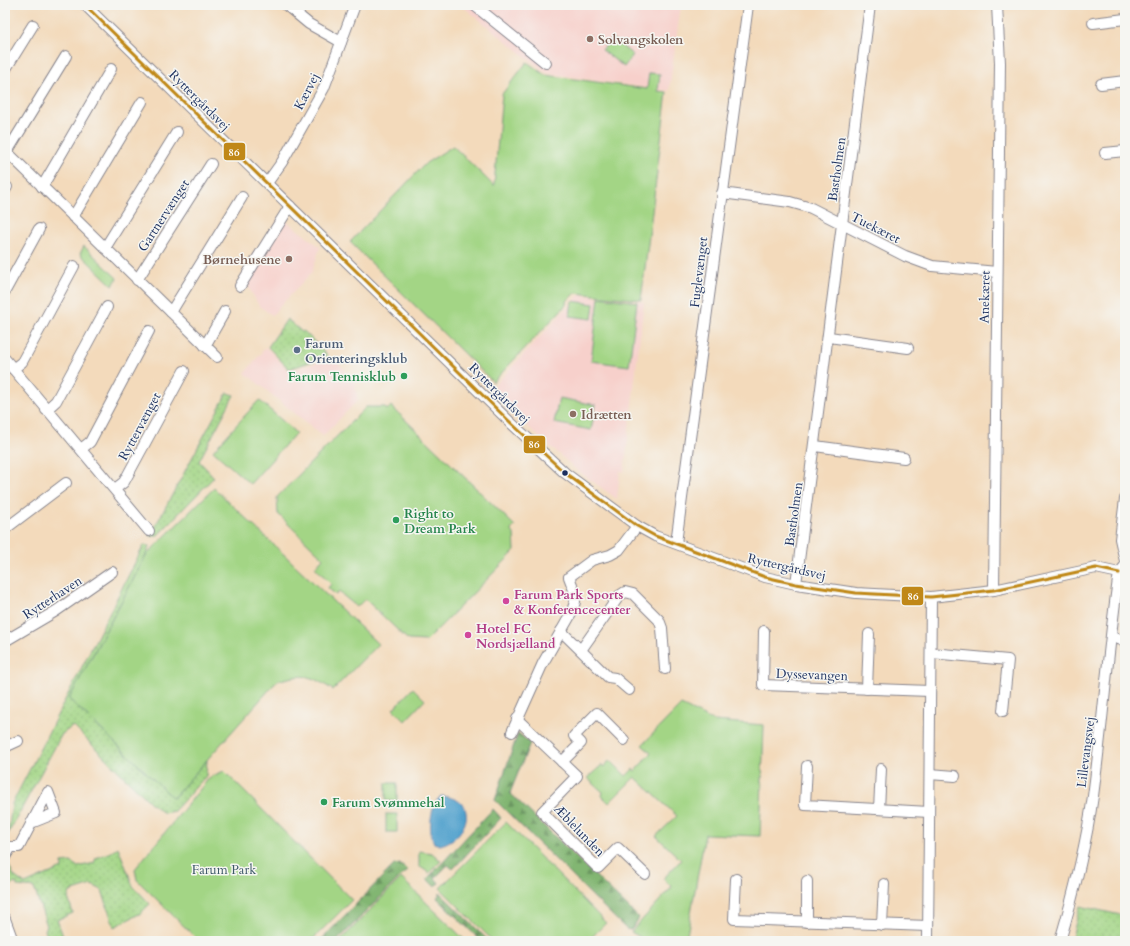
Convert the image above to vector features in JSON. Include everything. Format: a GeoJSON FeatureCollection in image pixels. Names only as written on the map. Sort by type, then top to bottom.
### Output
{"type":"FeatureCollection","features":[{"type":"Feature","properties":{"kind":"street","name":"Ryttergårdsvej"},"geometry":{"type":"LineString","coordinates":[[86,5],[511,423],[560,469],[599,500],[637,526],[738,568],[796,584],[869,595],[931,598],[994,590],[1096,568],[1122,569]]}},
{"type":"Feature","properties":{"kind":"street"},"geometry":{"type":"LineString","coordinates":[[286,5],[309,24],[341,42]]}},
{"type":"Feature","properties":{"kind":"street","name":"Kærvej"},"geometry":{"type":"LineString","coordinates":[[266,183],[282,162],[324,88],[355,5]]}},
{"type":"Feature","properties":{"kind":"street"},"geometry":{"type":"LineString","coordinates":[[474,5],[546,64]]}},
{"type":"Feature","properties":{"kind":"street","name":"Fuglevænget"},"geometry":{"type":"LineString","coordinates":[[676,543],[748,5]]}},
{"type":"Feature","properties":{"kind":"street","name":"Bastholmen"},"geometry":{"type":"LineString","coordinates":[[796,584],[829,337],[841,224],[870,5]]}},
{"type":"Feature","properties":{"kind":"street","name":"Anekæret"},"geometry":{"type":"LineString","coordinates":[[994,590],[1000,63],[997,5]]}},
{"type":"Feature","properties":{"kind":"street"},"geometry":{"type":"LineString","coordinates":[[1093,24],[1125,19]]}},
{"type":"Feature","properties":{"kind":"street"},"geometry":{"type":"LineString","coordinates":[[5,70],[33,25]]}},
{"type":"Feature","properties":{"kind":"street"},"geometry":{"type":"LineString","coordinates":[[66,56],[6,151],[204,346],[217,357]]}},
{"type":"Feature","properties":{"kind":"street"},"geometry":{"type":"LineString","coordinates":[[42,187],[111,70]]}},
{"type":"Feature","properties":{"kind":"street"},"geometry":{"type":"LineString","coordinates":[[1101,84],[1125,81]]}},
{"type":"Feature","properties":{"kind":"street"},"geometry":{"type":"LineString","coordinates":[[73,217],[142,102]]}},
{"type":"Feature","properties":{"kind":"street"},"geometry":{"type":"LineString","coordinates":[[105,248],[177,132]]}},
{"type":"Feature","properties":{"kind":"street"},"geometry":{"type":"LineString","coordinates":[[1105,153],[1125,151]]}},
{"type":"Feature","properties":{"kind":"street","name":"Gartnervænget"},"geometry":{"type":"LineString","coordinates":[[137,280],[211,164]]}},
{"type":"Feature","properties":{"kind":"street","name":"Tuekæret"},"geometry":{"type":"LineString","coordinates":[[722,193],[790,202],[811,208],[904,256],[932,266],[997,272]]}},
{"type":"Feature","properties":{"kind":"street"},"geometry":{"type":"LineString","coordinates":[[171,312],[242,197]]}},
{"type":"Feature","properties":{"kind":"street"},"geometry":{"type":"LineString","coordinates":[[240,286],[290,206]]}},
{"type":"Feature","properties":{"kind":"street"},"geometry":{"type":"LineString","coordinates":[[5,291],[39,228]]}},
{"type":"Feature","properties":{"kind":"street"},"geometry":{"type":"LineString","coordinates":[[13,369],[22,362],[74,266]]}},
{"type":"Feature","properties":{"kind":"street"},"geometry":{"type":"LineString","coordinates":[[46,410],[56,401],[107,307]]}},
{"type":"Feature","properties":{"kind":"street"},"geometry":{"type":"LineString","coordinates":[[204,346],[225,311]]}},
{"type":"Feature","properties":{"kind":"street"},"geometry":{"type":"LineString","coordinates":[[81,449],[90,442],[149,331]]}},
{"type":"Feature","properties":{"kind":"street"},"geometry":{"type":"LineString","coordinates":[[829,337],[908,348]]}},
{"type":"Feature","properties":{"kind":"street"},"geometry":{"type":"LineString","coordinates":[[5,359],[46,410],[81,449],[149,531]]}},
{"type":"Feature","properties":{"kind":"street","name":"Ryttervænget"},"geometry":{"type":"LineString","coordinates":[[114,489],[124,482],[184,371]]}},
{"type":"Feature","properties":{"kind":"street"},"geometry":{"type":"LineString","coordinates":[[815,446],[904,458]]}},
{"type":"Feature","properties":{"kind":"street"},"geometry":{"type":"LineString","coordinates":[[5,529],[66,483]]}},
{"type":"Feature","properties":{"kind":"street"},"geometry":{"type":"LineString","coordinates":[[1125,499],[1120,539],[1125,561]]}},
{"type":"Feature","properties":{"kind":"street"},"geometry":{"type":"LineString","coordinates":[[512,732],[543,663],[571,614],[575,602],[574,590],[569,576],[592,560],[610,555],[619,550],[637,526]]}},
{"type":"Feature","properties":{"kind":"street","name":"Lillevangsvej"},"geometry":{"type":"LineString","coordinates":[[1060,941],[1075,890],[1093,796],[1122,569]]}},
{"type":"Feature","properties":{"kind":"street","name":"Rytterhaven"},"geometry":{"type":"LineString","coordinates":[[5,641],[56,611],[112,572]]}},
{"type":"Feature","properties":{"kind":"street"},"geometry":{"type":"LineString","coordinates":[[581,650],[619,596],[625,592],[633,594],[658,620],[662,628],[665,669]]}},
{"type":"Feature","properties":{"kind":"street"},"geometry":{"type":"LineString","coordinates":[[928,941],[931,598]]}},
{"type":"Feature","properties":{"kind":"street"},"geometry":{"type":"LineString","coordinates":[[561,631],[608,677],[615,678],[629,690]]}},
{"type":"Feature","properties":{"kind":"street","name":"Dyssevangen"},"geometry":{"type":"LineString","coordinates":[[764,631],[762,685],[930,691]]}},
{"type":"Feature","properties":{"kind":"street"},"geometry":{"type":"LineString","coordinates":[[867,689],[869,634]]}},
{"type":"Feature","properties":{"kind":"street"},"geometry":{"type":"LineString","coordinates":[[1112,638],[1125,641]]}},
{"type":"Feature","properties":{"kind":"street"},"geometry":{"type":"LineString","coordinates":[[931,653],[1008,660],[1004,711]]}},
{"type":"Feature","properties":{"kind":"street"},"geometry":{"type":"LineString","coordinates":[[562,762],[581,743],[574,736],[597,713],[624,740]]}},
{"type":"Feature","properties":{"kind":"street","name":"Æblelunden"},"geometry":{"type":"LineString","coordinates":[[517,718],[577,776],[542,812],[598,868],[618,848],[645,874]]}},
{"type":"Feature","properties":{"kind":"street"},"geometry":{"type":"LineString","coordinates":[[5,747],[18,741]]}},
{"type":"Feature","properties":{"kind":"street"},"geometry":{"type":"LineString","coordinates":[[807,766],[805,805],[929,812]]}},
{"type":"Feature","properties":{"kind":"street"},"geometry":{"type":"LineString","coordinates":[[879,809],[881,769]]}},
{"type":"Feature","properties":{"kind":"street"},"geometry":{"type":"LineString","coordinates":[[930,774],[955,776]]}},
{"type":"Feature","properties":{"kind":"street"},"geometry":{"type":"LineString","coordinates":[[5,858],[11,847],[19,846],[31,823]]}},
{"type":"Feature","properties":{"kind":"street"},"geometry":{"type":"LineString","coordinates":[[736,879],[734,919],[928,926]]}},
{"type":"Feature","properties":{"kind":"street"},"geometry":{"type":"LineString","coordinates":[[807,881],[807,922]]}},
{"type":"Feature","properties":{"kind":"street"},"geometry":{"type":"LineString","coordinates":[[882,924],[884,884]]}},
{"type":"Feature","properties":{"kind":"street"},"geometry":{"type":"LineString","coordinates":[[5,919],[13,941]]}},
{"type":"Feature","properties":{"kind":"shaded area","name":"Solvangskolen"},"geometry":{"type":"Polygon","coordinates":[[[461,5],[681,5],[669,91],[546,73],[461,5]]]}},
{"type":"Feature","properties":{"kind":"shaded area","name":"Børnehusene"},"geometry":{"type":"Polygon","coordinates":[[[286,221],[320,247],[312,272],[272,315],[259,306],[247,284],[286,221]]]}},
{"type":"Feature","properties":{"kind":"shaded area","name":"Idrætten"},"geometry":{"type":"Polygon","coordinates":[[[579,295],[644,302],[624,472],[620,471],[617,499],[577,470],[540,438],[490,390],[579,295]]]}},
{"type":"Feature","properties":{"kind":"shaded area"},"geometry":{"type":"Polygon","coordinates":[[[266,347],[289,371],[332,358],[353,377],[358,400],[323,436],[245,373],[266,347]]]}},
{"type":"Feature","properties":{"kind":"green space"},"geometry":{"type":"Polygon","coordinates":[[[612,38],[633,55],[624,67],[602,50],[612,38]]]}},
{"type":"Feature","properties":{"kind":"green space"},"geometry":{"type":"Polygon","coordinates":[[[527,62],[545,75],[647,89],[649,73],[660,74],[658,91],[667,92],[641,300],[575,293],[566,302],[566,305],[493,382],[350,242],[426,163],[453,146],[494,186],[502,94],[527,62]]]}},
{"type":"Feature","properties":{"kind":"green space"},"geometry":{"type":"Polygon","coordinates":[[[84,246],[117,278],[113,286],[80,254],[84,246]]]}},
{"type":"Feature","properties":{"kind":"green space"},"geometry":{"type":"Polygon","coordinates":[[[599,297],[637,302],[629,366],[591,361],[599,297]]]}},
{"type":"Feature","properties":{"kind":"green space"},"geometry":{"type":"Polygon","coordinates":[[[572,301],[594,304],[592,319],[570,316],[572,301]]]}},
{"type":"Feature","properties":{"kind":"green space"},"geometry":{"type":"Polygon","coordinates":[[[287,319],[302,332],[304,331],[328,356],[289,369],[268,347],[287,319]]]}},
{"type":"Feature","properties":{"kind":"green space"},"geometry":{"type":"Polygon","coordinates":[[[227,393],[234,395],[199,461],[214,477],[157,536],[150,536],[227,393]]]}},
{"type":"Feature","properties":{"kind":"green space"},"geometry":{"type":"Polygon","coordinates":[[[559,398],[596,405],[591,430],[554,423],[559,398]]]}},
{"type":"Feature","properties":{"kind":"green space"},"geometry":{"type":"Polygon","coordinates":[[[259,400],[296,433],[250,484],[213,451],[259,400]]]}},
{"type":"Feature","properties":{"kind":"green space","name":"Right to Dream Park"},"geometry":{"type":"Polygon","coordinates":[[[391,406],[515,526],[511,530],[514,534],[515,551],[426,641],[408,640],[365,599],[357,607],[339,592],[336,595],[328,588],[331,584],[315,567],[323,558],[278,514],[277,497],[366,407],[385,407],[387,410],[391,406]]]}},
{"type":"Feature","properties":{"kind":"green space"},"geometry":{"type":"Polygon","coordinates":[[[214,488],[378,644],[333,690],[313,678],[301,676],[277,681],[173,798],[69,699],[147,554],[214,488]]]}},
{"type":"Feature","properties":{"kind":"green space"},"geometry":{"type":"Polygon","coordinates":[[[144,545],[149,546],[147,554],[69,699],[173,798],[207,760],[206,776],[174,811],[164,813],[154,806],[73,726],[62,734],[8,834],[12,804],[144,545]]]}},
{"type":"Feature","properties":{"kind":"green space"},"geometry":{"type":"Polygon","coordinates":[[[413,688],[425,700],[405,721],[393,709],[413,688]]]}},
{"type":"Feature","properties":{"kind":"green space"},"geometry":{"type":"Polygon","coordinates":[[[681,705],[714,721],[764,725],[760,836],[705,834],[686,941],[647,941],[631,932],[672,887],[663,879],[681,860],[656,836],[677,816],[635,777],[609,803],[602,796],[603,792],[587,778],[602,765],[604,767],[610,760],[626,776],[633,769],[635,771],[651,753],[642,745],[681,705]]]}},
{"type":"Feature","properties":{"kind":"green space"},"geometry":{"type":"Polygon","coordinates":[[[518,733],[530,743],[510,793],[639,918],[631,930],[626,929],[495,800],[518,733]]]}},
{"type":"Feature","properties":{"kind":"green space","name":"Farum Park"},"geometry":{"type":"Polygon","coordinates":[[[224,771],[352,900],[311,941],[199,941],[137,880],[135,869],[210,777],[224,771]]]}},
{"type":"Feature","properties":{"kind":"green space"},"geometry":{"type":"Polygon","coordinates":[[[386,783],[397,783],[397,801],[386,801],[386,783]]]}},
{"type":"Feature","properties":{"kind":"green space"},"geometry":{"type":"Polygon","coordinates":[[[493,809],[501,818],[453,869],[448,865],[435,878],[439,883],[434,886],[427,879],[493,809]]]}},
{"type":"Feature","properties":{"kind":"green space"},"geometry":{"type":"Polygon","coordinates":[[[386,814],[397,814],[397,832],[386,832],[386,814]]]}},
{"type":"Feature","properties":{"kind":"green space"},"geometry":{"type":"Polygon","coordinates":[[[506,822],[606,923],[588,941],[493,941],[440,888],[506,822]]]}},
{"type":"Feature","properties":{"kind":"green space"},"geometry":{"type":"Polygon","coordinates":[[[118,847],[133,886],[150,904],[141,913],[114,927],[102,890],[92,885],[70,892],[68,898],[73,913],[57,920],[65,941],[49,941],[45,930],[47,926],[34,888],[17,886],[16,883],[5,887],[5,870],[8,864],[14,876],[25,884],[62,868],[62,863],[71,862],[78,867],[94,863],[96,858],[113,851],[118,847]]]}},
{"type":"Feature","properties":{"kind":"green space"},"geometry":{"type":"Polygon","coordinates":[[[419,851],[432,853],[441,861],[429,873],[419,866],[419,851]]]}},
{"type":"Feature","properties":{"kind":"green space"},"geometry":{"type":"Polygon","coordinates":[[[400,864],[408,871],[400,877],[337,941],[320,941],[394,865],[400,864]]]}},
{"type":"Feature","properties":{"kind":"green space"},"geometry":{"type":"Polygon","coordinates":[[[401,878],[466,941],[340,941],[401,878]]]}},
{"type":"Feature","properties":{"kind":"green space"},"geometry":{"type":"Polygon","coordinates":[[[440,893],[489,941],[481,941],[437,898],[440,893]]]}},
{"type":"Feature","properties":{"kind":"green space"},"geometry":{"type":"Polygon","coordinates":[[[1080,906],[1125,916],[1125,941],[1071,941],[1080,906]]]}},
{"type":"Feature","properties":{"kind":"water"},"geometry":{"type":"Polygon","coordinates":[[[441,796],[454,799],[462,804],[466,811],[466,819],[463,828],[457,835],[440,845],[434,843],[432,838],[431,818],[434,805],[441,796]]]}},
{"type":"Feature","properties":{"kind":"transit line","name":"86"},"geometry":{"type":"LineString","coordinates":[[85,5],[511,423],[565,473],[637,526],[655,536],[765,577],[796,584],[856,593],[931,597],[994,590],[1096,568],[1119,573]]}},
{"type":"Feature","properties":{"kind":"place","name":"Solvangskolen"},"geometry":{"type":"Point","coordinates":[590,39]}},
{"type":"Feature","properties":{"kind":"place","name":"Børnehusene"},"geometry":{"type":"Point","coordinates":[289,259]}},
{"type":"Feature","properties":{"kind":"place","name":"Farum Orienteringsklub"},"geometry":{"type":"Point","coordinates":[297,350]}},
{"type":"Feature","properties":{"kind":"place","name":"Farum Tennisklub"},"geometry":{"type":"Point","coordinates":[404,376]}},
{"type":"Feature","properties":{"kind":"place","name":"Idrætten"},"geometry":{"type":"Point","coordinates":[573,414]}},
{"type":"Feature","properties":{"kind":"place","name":"Right to Dream Park"},"geometry":{"type":"Point","coordinates":[396,520]}},
{"type":"Feature","properties":{"kind":"place","name":"Farum Park Sports & Konferencecenter"},"geometry":{"type":"Point","coordinates":[506,601]}},
{"type":"Feature","properties":{"kind":"place","name":"Hotel FC Nordsjælland"},"geometry":{"type":"Point","coordinates":[468,635]}},
{"type":"Feature","properties":{"kind":"place","name":"Farum Svømmehal"},"geometry":{"type":"Point","coordinates":[324,802]}}]}
